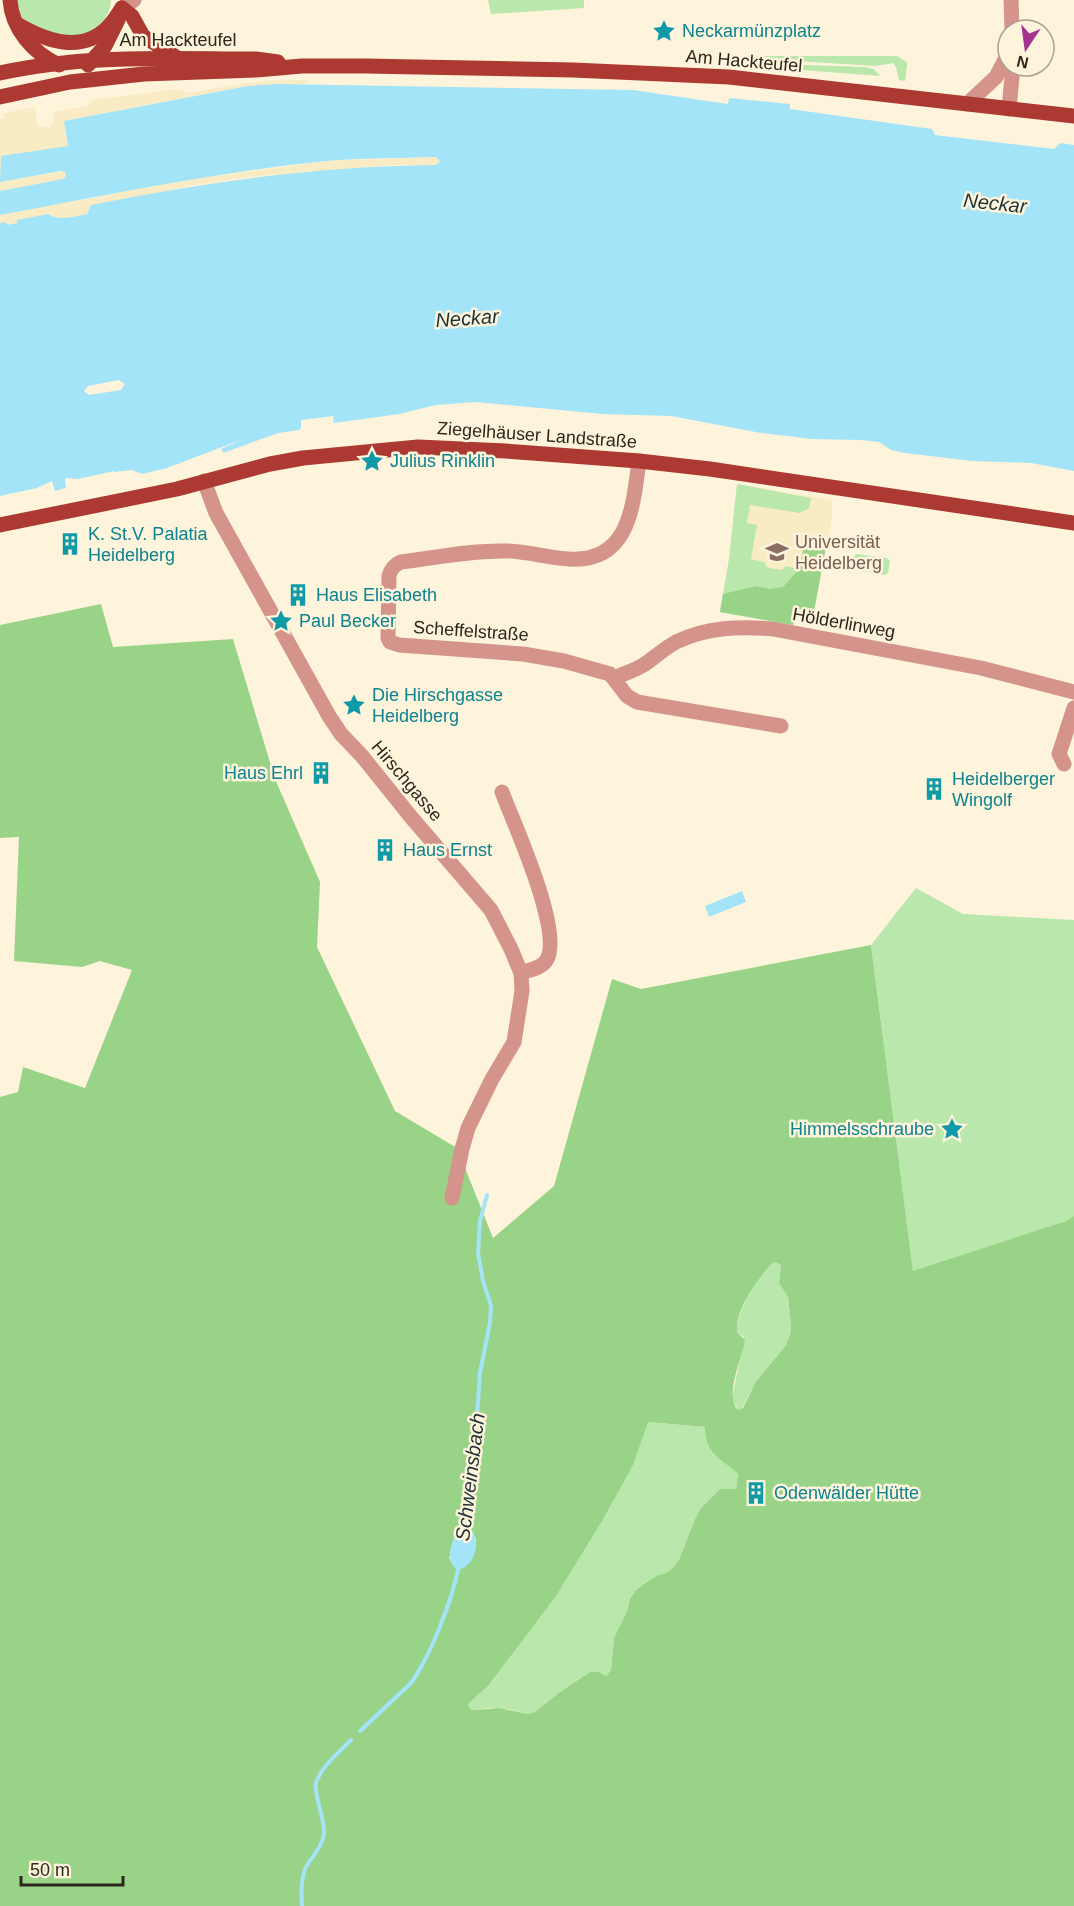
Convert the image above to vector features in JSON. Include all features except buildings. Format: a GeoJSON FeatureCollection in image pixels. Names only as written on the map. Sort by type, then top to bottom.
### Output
{"type":"FeatureCollection","features":[{"type":"Feature","properties":{"kind":"main road"},"geometry":{"type":"LineString","coordinates":[[10,0],[10,9],[16,24],[30,45],[75,78]]}},
{"type":"Feature","properties":{"kind":"main road"},"geometry":{"type":"LineString","coordinates":[[16,24],[51,40],[77,43],[109,27],[126,3]]}},
{"type":"Feature","properties":{"kind":"main road"},"geometry":{"type":"LineString","coordinates":[[126,3],[143,36],[178,58]]}},
{"type":"Feature","properties":{"kind":"main road"},"geometry":{"type":"LineString","coordinates":[[0,97],[75,78],[111,37],[126,3]]}},
{"type":"Feature","properties":{"kind":"main road","name":"Am Hackteufel"},"geometry":{"type":"LineString","coordinates":[[0,73],[55,63],[178,58],[256,59],[302,66]]}},
{"type":"Feature","properties":{"kind":"main road","name":"Am Hackteufel"},"geometry":{"type":"LineString","coordinates":[[75,78],[96,79],[174,72],[256,70],[302,66],[573,70],[729,77],[1074,116]]}},
{"type":"Feature","properties":{"kind":"main road","name":"Ziegelhäuser Landstraße"},"geometry":{"type":"LineString","coordinates":[[0,525],[136,498],[270,464],[303,458],[418,447],[639,461],[719,470],[1074,523]]}},
{"type":"Feature","properties":{"kind":"street"},"geometry":{"type":"LineString","coordinates":[[1011,0],[1012,18]]}},
{"type":"Feature","properties":{"kind":"street"},"geometry":{"type":"LineString","coordinates":[[967,104],[996,77]]}},
{"type":"Feature","properties":{"kind":"street"},"geometry":{"type":"LineString","coordinates":[[1009,109],[1012,78]]}},
{"type":"Feature","properties":{"kind":"street","name":"Scheffelstraße"},"geometry":{"type":"LineString","coordinates":[[639,461],[632,511],[621,534],[606,550],[594,556],[572,560],[502,551],[401,562],[391,569],[388,638],[394,644],[549,657],[606,672],[615,678],[627,696],[637,702],[781,726]]}},
{"type":"Feature","properties":{"kind":"street","name":"Hirschgasse"},"geometry":{"type":"LineString","coordinates":[[204,482],[216,513],[329,717],[340,734],[362,756],[411,817],[487,904],[501,927],[521,973],[522,991],[514,1041],[468,1128],[459,1159],[452,1198]]}},
{"type":"Feature","properties":{"kind":"street","name":"Hölderlinweg"},"geometry":{"type":"LineString","coordinates":[[615,678],[643,665],[686,638],[712,630],[744,627],[773,629],[970,666],[1074,692]]}},
{"type":"Feature","properties":{"kind":"street"},"geometry":{"type":"LineString","coordinates":[[1064,764],[1059,754],[1074,708]]}},
{"type":"Feature","properties":{"kind":"street"},"geometry":{"type":"LineString","coordinates":[[501,792],[539,884],[548,929],[547,960],[540,966],[521,973]]}},
{"type":"Feature","properties":{"kind":"shaded area"},"geometry":{"type":"Polygon","coordinates":[[[308,80],[307,84],[248,86],[64,121],[69,146],[20,178],[64,172],[66,177],[61,179],[65,203],[186,180],[328,161],[436,157],[440,159],[439,163],[260,176],[193,185],[91,208],[87,214],[66,218],[17,220],[18,223],[7,225],[6,222],[0,223],[0,119],[5,118],[4,113],[35,107],[38,127],[46,126],[47,128],[54,121],[53,112],[88,106],[92,100],[179,89],[188,93],[246,83],[308,80]]]}},
{"type":"Feature","properties":{"kind":"shaded area","name":"Universität Heidelberg"},"geometry":{"type":"Polygon","coordinates":[[[737,484],[832,500],[832,517],[814,611],[797,609],[793,625],[720,612],[729,559],[737,484]]]}},
{"type":"Feature","properties":{"kind":"green space"},"geometry":{"type":"Polygon","coordinates":[[[17,0],[111,0],[104,21],[84,36],[50,35],[22,18],[17,0]]]}},
{"type":"Feature","properties":{"kind":"green space"},"geometry":{"type":"Polygon","coordinates":[[[488,0],[584,0],[584,8],[491,14],[488,0]]]}},
{"type":"Feature","properties":{"kind":"green space"},"geometry":{"type":"Polygon","coordinates":[[[764,56],[897,56],[907,62],[907,65],[905,81],[899,80],[893,63],[876,66],[764,59],[764,56]]]}},
{"type":"Feature","properties":{"kind":"green space"},"geometry":{"type":"Polygon","coordinates":[[[776,64],[865,67],[874,69],[880,76],[775,68],[776,64]]]}},
{"type":"Feature","properties":{"kind":"green space","name":"Universität Heidelberg"},"geometry":{"type":"Polygon","coordinates":[[[737,484],[811,498],[809,508],[800,513],[750,505],[747,523],[757,525],[751,559],[764,562],[768,568],[782,570],[786,566],[799,569],[805,542],[826,546],[814,611],[797,609],[793,625],[720,612],[729,559],[737,484]]]}},
{"type":"Feature","properties":{"kind":"green space"},"geometry":{"type":"Polygon","coordinates":[[[805,542],[826,546],[814,611],[797,609],[793,625],[720,612],[723,594],[756,586],[770,589],[783,587],[799,569],[805,542]]]}},
{"type":"Feature","properties":{"kind":"green space"},"geometry":{"type":"Polygon","coordinates":[[[857,554],[887,558],[890,561],[888,573],[884,575],[854,569],[852,566],[854,556],[857,554]]]}},
{"type":"Feature","properties":{"kind":"green space"},"geometry":{"type":"Polygon","coordinates":[[[101,604],[113,647],[233,639],[275,779],[320,882],[317,947],[395,1111],[457,1148],[493,1238],[554,1186],[612,979],[641,989],[871,945],[913,1271],[1066,1221],[1074,1216],[1074,1906],[0,1906],[0,1097],[18,1092],[23,1067],[85,1088],[132,970],[100,961],[82,967],[14,961],[19,837],[0,838],[0,625],[101,604]],[[774,1262],[753,1287],[740,1314],[737,1332],[745,1340],[733,1386],[734,1403],[738,1410],[743,1408],[755,1383],[786,1345],[790,1335],[788,1297],[779,1283],[781,1265],[774,1262]],[[648,1422],[633,1465],[554,1599],[488,1686],[468,1704],[470,1709],[499,1708],[528,1714],[535,1712],[590,1672],[599,1672],[606,1676],[611,1670],[614,1638],[636,1590],[673,1568],[679,1560],[701,1508],[720,1489],[736,1489],[738,1474],[711,1450],[705,1427],[648,1422]],[[456,1531],[449,1559],[471,1561],[476,1538],[456,1531]]]}},
{"type":"Feature","properties":{"kind":"green space"},"geometry":{"type":"Polygon","coordinates":[[[916,888],[963,914],[1074,920],[1074,1216],[1066,1221],[913,1272],[871,945],[916,888]]]}},
{"type":"Feature","properties":{"kind":"green space"},"geometry":{"type":"Polygon","coordinates":[[[774,1262],[781,1265],[779,1283],[788,1297],[790,1335],[786,1345],[755,1383],[741,1410],[738,1410],[732,1399],[744,1337],[737,1332],[740,1315],[755,1283],[774,1262]]]}},
{"type":"Feature","properties":{"kind":"green space"},"geometry":{"type":"Polygon","coordinates":[[[648,1422],[705,1427],[711,1448],[738,1474],[736,1489],[720,1489],[701,1508],[679,1560],[673,1568],[636,1590],[614,1638],[611,1670],[606,1676],[599,1672],[590,1672],[535,1712],[528,1714],[508,1709],[470,1709],[468,1704],[488,1686],[554,1599],[648,1422]]]}},
{"type":"Feature","properties":{"kind":"water","name":"Neckar"},"geometry":{"type":"Polygon","coordinates":[[[279,84],[633,90],[728,104],[729,98],[790,104],[790,109],[932,129],[935,135],[1054,149],[1060,143],[1074,145],[1074,471],[1031,463],[972,461],[905,453],[891,450],[879,442],[812,439],[761,433],[671,416],[602,414],[475,402],[436,405],[399,414],[334,423],[333,416],[301,420],[299,430],[278,433],[223,453],[221,449],[243,439],[167,468],[142,474],[132,470],[114,471],[78,479],[66,478],[66,488],[55,491],[52,481],[37,488],[0,496],[0,223],[6,222],[7,225],[17,223],[17,220],[48,214],[57,218],[72,217],[87,214],[91,205],[220,182],[349,168],[436,165],[440,161],[436,157],[381,158],[326,161],[244,171],[0,215],[0,191],[63,179],[66,176],[65,172],[61,171],[0,182],[1,156],[68,146],[64,121],[248,86],[279,84]],[[119,380],[88,386],[84,391],[89,395],[121,390],[125,384],[119,380]]]}},
{"type":"Feature","properties":{"kind":"water"},"geometry":{"type":"Polygon","coordinates":[[[742,891],[746,902],[709,917],[705,906],[742,891]]]}},
{"type":"Feature","properties":{"kind":"water"},"geometry":{"type":"Polygon","coordinates":[[[462,1527],[472,1530],[476,1548],[469,1564],[458,1570],[451,1562],[450,1552],[456,1531],[462,1527]]]}},
{"type":"Feature","properties":{"kind":"waterway","name":"Schweinsbach"},"geometry":{"type":"LineString","coordinates":[[464,1532],[470,1499],[468,1482],[474,1462],[480,1373],[490,1322],[491,1306],[483,1281],[478,1253],[480,1221],[487,1195]]}},
{"type":"Feature","properties":{"kind":"waterway","name":"Schweinsbach"},"geometry":{"type":"LineString","coordinates":[[360,1731],[411,1683],[419,1671],[440,1627],[459,1566]]}},
{"type":"Feature","properties":{"kind":"waterway"},"geometry":{"type":"LineString","coordinates":[[302,1906],[305,1869],[319,1847],[324,1833],[316,1783],[326,1766],[351,1740]]}},
{"type":"Feature","properties":{"kind":"place","name":"Neckarmünzplatz"},"geometry":{"type":"Point","coordinates":[664,31]}},
{"type":"Feature","properties":{"kind":"place","name":"Julius Rinklin"},"geometry":{"type":"Point","coordinates":[372,461]}},
{"type":"Feature","properties":{"kind":"place","name":"K. St.V. Palatia Heidelberg"},"geometry":{"type":"Point","coordinates":[70,544]}},
{"type":"Feature","properties":{"kind":"place","name":"Universität Heidelberg"},"geometry":{"type":"Point","coordinates":[777,552]}},
{"type":"Feature","properties":{"kind":"place","name":"Haus Elisabeth"},"geometry":{"type":"Point","coordinates":[298,595]}},
{"type":"Feature","properties":{"kind":"place","name":"Paul Becker"},"geometry":{"type":"Point","coordinates":[281,621]}},
{"type":"Feature","properties":{"kind":"place","name":"Die Hirschgasse Heidelberg"},"geometry":{"type":"Point","coordinates":[354,705]}},
{"type":"Feature","properties":{"kind":"place","name":"Haus Ehrl"},"geometry":{"type":"Point","coordinates":[321,773]}},
{"type":"Feature","properties":{"kind":"place","name":"Heidelberger Wingolf"},"geometry":{"type":"Point","coordinates":[934,789]}},
{"type":"Feature","properties":{"kind":"place","name":"Haus Ernst"},"geometry":{"type":"Point","coordinates":[385,850]}},
{"type":"Feature","properties":{"kind":"place","name":"Himmelsschraube"},"geometry":{"type":"Point","coordinates":[952,1129]}},
{"type":"Feature","properties":{"kind":"place","name":"Odenwälder Hütte"},"geometry":{"type":"Point","coordinates":[756,1493]}}]}
